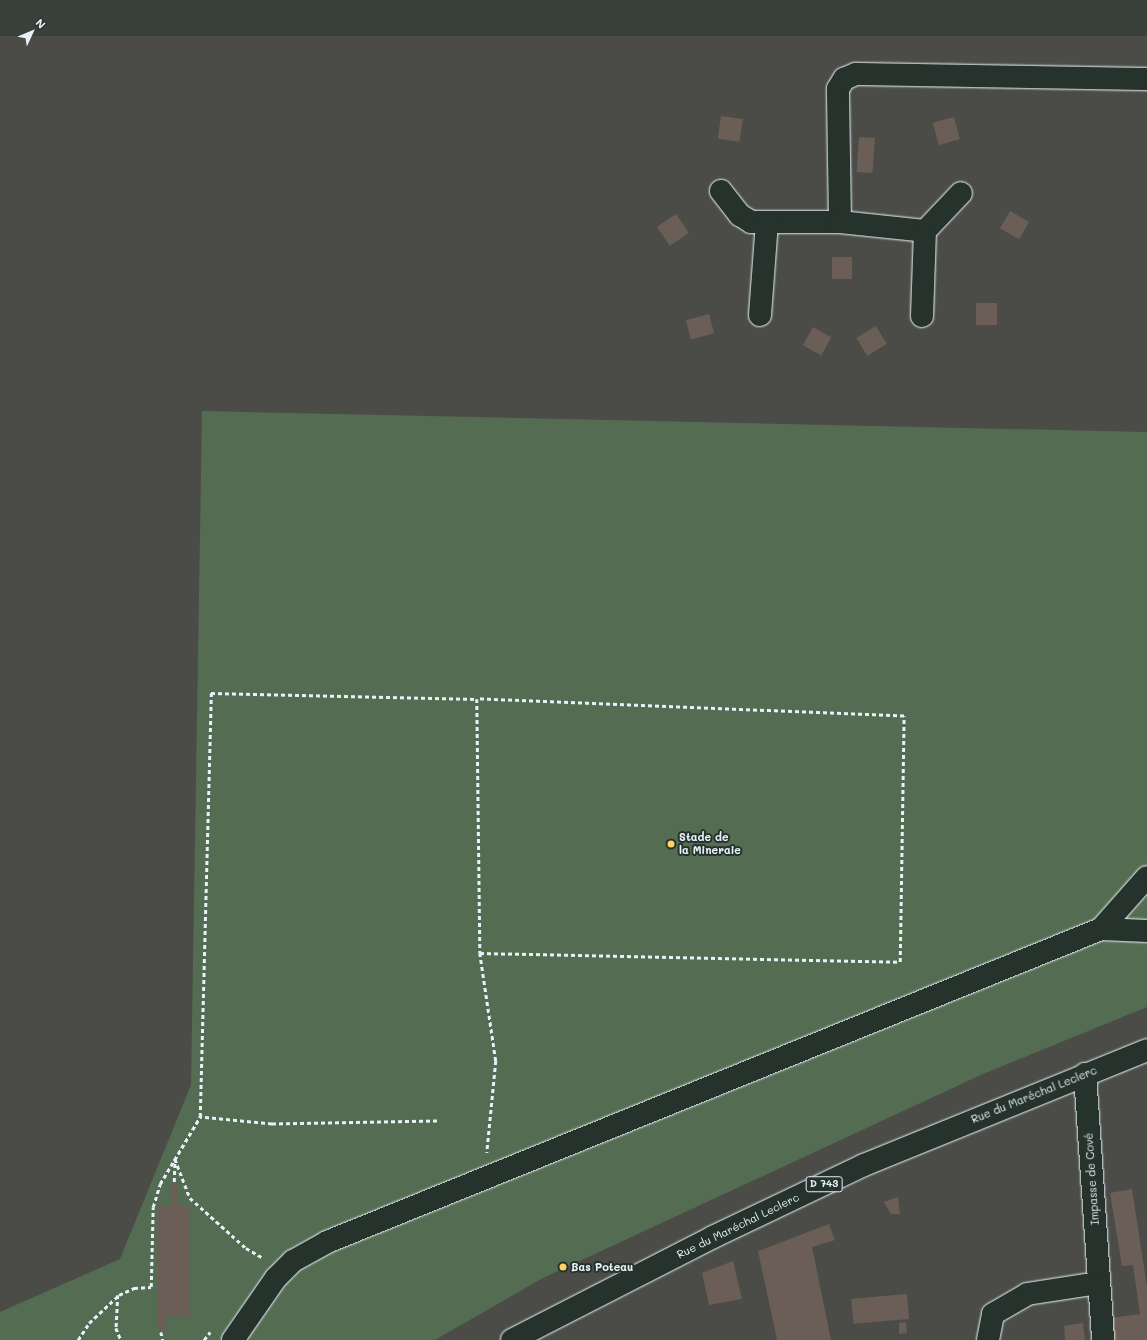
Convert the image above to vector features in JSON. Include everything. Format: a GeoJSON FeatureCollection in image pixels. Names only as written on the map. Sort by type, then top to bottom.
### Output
{"type":"FeatureCollection","features":[{"type":"Feature","properties":{"kind":"main road"},"geometry":{"type":"LineString","coordinates":[[840,222],[838,89],[844,79],[856,74],[1147,79]]}},
{"type":"Feature","properties":{"kind":"main road"},"geometry":{"type":"LineString","coordinates":[[721,191],[740,215],[751,222],[840,222],[925,231]]}},
{"type":"Feature","properties":{"kind":"main road"},"geometry":{"type":"LineString","coordinates":[[922,316],[925,231],[961,193]]}},
{"type":"Feature","properties":{"kind":"main road"},"geometry":{"type":"LineString","coordinates":[[760,315],[767,222]]}},
{"type":"Feature","properties":{"kind":"main road"},"geometry":{"type":"LineString","coordinates":[[1101,929],[1147,877]]}},
{"type":"Feature","properties":{"kind":"main road"},"geometry":{"type":"LineString","coordinates":[[233,1340],[284,1270],[293,1261],[327,1242],[1101,929],[1147,931]]}},
{"type":"Feature","properties":{"kind":"main road","name":"Rue du Maréchal Leclerc"},"geometry":{"type":"LineString","coordinates":[[512,1340],[713,1236],[864,1165],[1147,1050]]}},
{"type":"Feature","properties":{"kind":"main road","name":"Impasse de Cové"},"geometry":{"type":"LineString","coordinates":[[1085,1074],[1103,1340]]}},
{"type":"Feature","properties":{"kind":"main road"},"geometry":{"type":"LineString","coordinates":[[988,1340],[993,1314],[1027,1294],[1099,1283]]}},
{"type":"Feature","properties":{"kind":"path"},"geometry":{"type":"LineString","coordinates":[[78,1340],[89,1323],[118,1295],[134,1288],[150,1287],[153,1208],[160,1184],[174,1158],[200,1117],[211,693],[478,699],[904,716],[900,962],[480,952]]}},
{"type":"Feature","properties":{"kind":"path"},"geometry":{"type":"LineString","coordinates":[[478,699],[480,952],[496,1061],[484,1179]]}},
{"type":"Feature","properties":{"kind":"path"},"geometry":{"type":"LineString","coordinates":[[200,1117],[272,1124],[437,1121]]}},
{"type":"Feature","properties":{"kind":"path"},"geometry":{"type":"LineString","coordinates":[[174,1158],[174,1182]]}},
{"type":"Feature","properties":{"kind":"path"},"geometry":{"type":"LineString","coordinates":[[174,1158],[190,1198],[246,1248],[284,1270]]}},
{"type":"Feature","properties":{"kind":"path"},"geometry":{"type":"LineString","coordinates":[[118,1295],[116,1328],[121,1340]]}},
{"type":"Feature","properties":{"kind":"path"},"geometry":{"type":"LineString","coordinates":[[161,1332],[163,1340]]}},
{"type":"Feature","properties":{"kind":"shaded area"},"geometry":{"type":"Polygon","coordinates":[[[0,36],[1147,36],[1147,1340],[0,1340],[0,36]]]}},
{"type":"Feature","properties":{"kind":"green space","name":"Stade de la Mineraie"},"geometry":{"type":"Polygon","coordinates":[[[202,411],[1147,432],[1147,1007],[983,1074],[543,1278],[435,1340],[0,1340],[0,1312],[120,1259],[191,1085],[202,411]]]}},
{"type":"Feature","properties":{"kind":"building"},"geometry":{"type":"Polygon","coordinates":[[[721,116],[743,119],[740,142],[718,139],[721,116]]]}},
{"type":"Feature","properties":{"kind":"building"},"geometry":{"type":"Polygon","coordinates":[[[954,117],[960,139],[939,145],[933,123],[954,117]]]}},
{"type":"Feature","properties":{"kind":"building"},"geometry":{"type":"Polygon","coordinates":[[[859,137],[875,138],[873,173],[857,172],[859,137]]]}},
{"type":"Feature","properties":{"kind":"building"},"geometry":{"type":"Polygon","coordinates":[[[1010,211],[1029,222],[1019,239],[1000,228],[1010,211]]]}},
{"type":"Feature","properties":{"kind":"building"},"geometry":{"type":"Polygon","coordinates":[[[676,214],[689,233],[670,246],[657,227],[676,214]]]}},
{"type":"Feature","properties":{"kind":"building"},"geometry":{"type":"Polygon","coordinates":[[[832,257],[852,257],[852,279],[832,279],[832,257]]]}},
{"type":"Feature","properties":{"kind":"building"},"geometry":{"type":"Polygon","coordinates":[[[976,303],[997,303],[997,325],[976,325],[976,303]]]}},
{"type":"Feature","properties":{"kind":"building"},"geometry":{"type":"Polygon","coordinates":[[[709,314],[714,333],[691,340],[686,320],[709,314]]]}},
{"type":"Feature","properties":{"kind":"building"},"geometry":{"type":"Polygon","coordinates":[[[876,326],[887,344],[867,356],[856,338],[876,326]]]}},
{"type":"Feature","properties":{"kind":"building"},"geometry":{"type":"Polygon","coordinates":[[[813,327],[831,337],[821,356],[803,345],[813,327]]]}},
{"type":"Feature","properties":{"kind":"building"},"geometry":{"type":"Polygon","coordinates":[[[171,1182],[178,1182],[177,1206],[190,1206],[189,1317],[165,1316],[165,1331],[158,1331],[158,1205],[171,1206],[171,1182]]]}},
{"type":"Feature","properties":{"kind":"building"},"geometry":{"type":"Polygon","coordinates":[[[1132,1189],[1147,1287],[1147,1340],[1114,1340],[1111,1318],[1140,1314],[1133,1265],[1122,1266],[1110,1193],[1132,1189]]]}},
{"type":"Feature","properties":{"kind":"building"},"geometry":{"type":"Polygon","coordinates":[[[898,1197],[900,1214],[891,1214],[884,1202],[898,1197]]]}},
{"type":"Feature","properties":{"kind":"building"},"geometry":{"type":"Polygon","coordinates":[[[829,1224],[835,1240],[812,1247],[831,1340],[777,1340],[758,1251],[829,1224]]]}},
{"type":"Feature","properties":{"kind":"building"},"geometry":{"type":"Polygon","coordinates":[[[733,1261],[742,1299],[709,1305],[702,1273],[733,1261]]]}},
{"type":"Feature","properties":{"kind":"building","name":"Bas Poteau"},"geometry":{"type":"Polygon","coordinates":[[[564,1263],[567,1268],[561,1272],[558,1266],[564,1263]]]}},
{"type":"Feature","properties":{"kind":"building"},"geometry":{"type":"Polygon","coordinates":[[[907,1294],[909,1319],[853,1324],[851,1299],[907,1294]]]}},
{"type":"Feature","properties":{"kind":"building"},"geometry":{"type":"Polygon","coordinates":[[[906,1322],[907,1333],[899,1334],[899,1323],[906,1322]]]}},
{"type":"Feature","properties":{"kind":"building"},"geometry":{"type":"Polygon","coordinates":[[[1083,1323],[1085,1340],[1065,1340],[1064,1326],[1083,1323]]]}},
{"type":"Feature","properties":{"kind":"place","name":"Stade de la Mineraie"},"geometry":{"type":"Point","coordinates":[671,844]}},
{"type":"Feature","properties":{"kind":"place","name":"Bas Poteau"},"geometry":{"type":"Point","coordinates":[563,1267]}}]}
